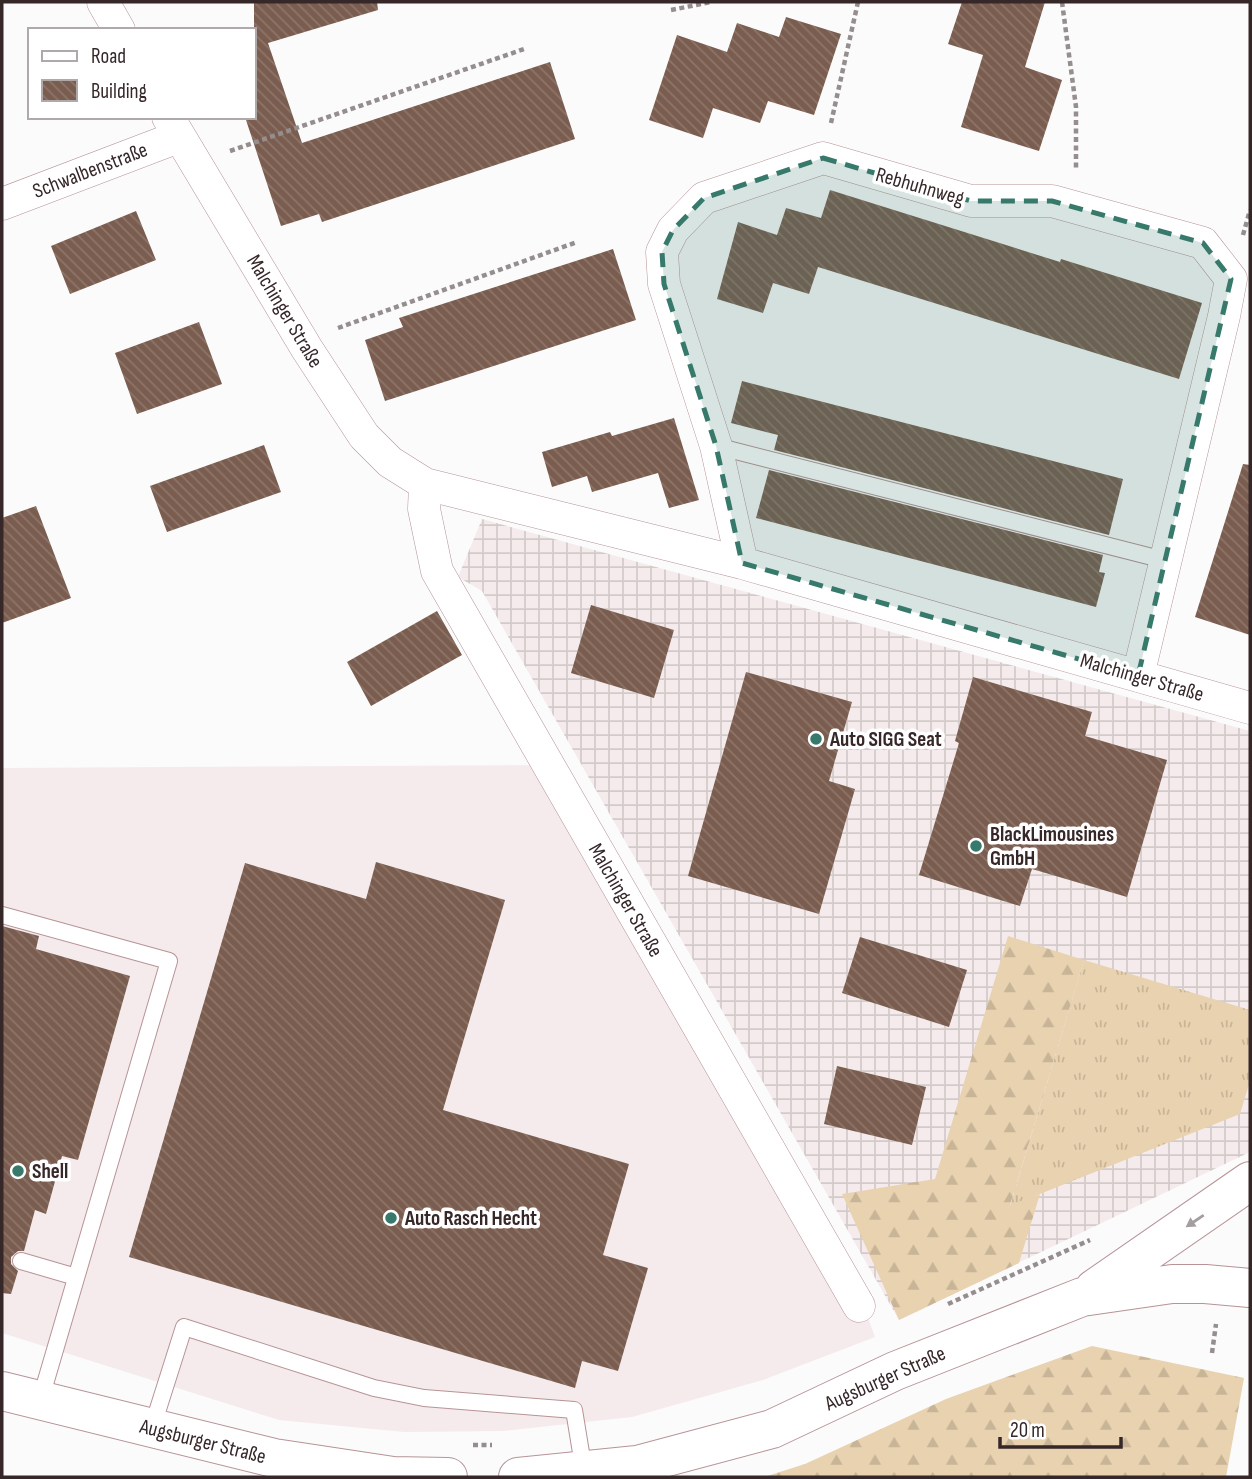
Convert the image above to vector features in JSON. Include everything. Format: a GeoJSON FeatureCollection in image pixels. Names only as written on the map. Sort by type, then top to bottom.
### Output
{"type":"FeatureCollection","features":[{"type":"Feature","properties":{"kind":"street"},"geometry":{"type":"LineString","coordinates":[[103,2],[118,28]]}},
{"type":"Feature","properties":{"kind":"street","name":"Schwalbenstraße"},"geometry":{"type":"LineString","coordinates":[[2,204],[180,139]]}},
{"type":"Feature","properties":{"kind":"street","name":"Malchinger Straße"},"geometry":{"type":"LineString","coordinates":[[180,139],[364,436],[390,462],[425,484],[742,564],[1250,708]]}},
{"type":"Feature","properties":{"kind":"street"},"geometry":{"type":"LineString","coordinates":[[742,564],[716,446],[664,284],[662,252],[673,230],[704,198],[823,158]]}},
{"type":"Feature","properties":{"kind":"street","name":"Rebhuhnweg"},"geometry":{"type":"LineString","coordinates":[[823,158],[971,201],[1052,201],[1203,243],[1231,279],[1138,676]]}},
{"type":"Feature","properties":{"kind":"street","name":"Malchinger Straße"},"geometry":{"type":"LineString","coordinates":[[425,484],[424,509],[437,571],[859,1306]]}},
{"type":"Feature","properties":{"kind":"street"},"geometry":{"type":"LineString","coordinates":[[1082,1297],[1250,1181]]}},
{"type":"Feature","properties":{"kind":"street","name":"Augsburger Straße"},"geometry":{"type":"LineString","coordinates":[[511,1461],[584,1471],[637,1465],[772,1429],[895,1371],[1082,1297],[1172,1284],[1250,1288]]}},
{"type":"Feature","properties":{"kind":"street","name":"Augsburger Straße"},"geometry":{"type":"LineString","coordinates":[[2,1391],[274,1458],[393,1476],[457,1461]]}},
{"type":"Feature","properties":{"kind":"lane"},"geometry":{"type":"LineString","coordinates":[[716,446],[1164,561]]}},
{"type":"Feature","properties":{"kind":"lane"},"geometry":{"type":"LineString","coordinates":[[2,915],[169,961],[40,1401]]}},
{"type":"Feature","properties":{"kind":"lane"},"geometry":{"type":"LineString","coordinates":[[21,1261],[76,1277]]}},
{"type":"Feature","properties":{"kind":"lane"},"geometry":{"type":"LineString","coordinates":[[152,1429],[184,1327],[374,1388],[424,1398],[574,1410],[584,1471]]}},
{"type":"Feature","properties":{"kind":"path"},"geometry":{"type":"LineString","coordinates":[[671,10],[711,2]]}},
{"type":"Feature","properties":{"kind":"path"},"geometry":{"type":"LineString","coordinates":[[823,158],[858,2]]}},
{"type":"Feature","properties":{"kind":"path"},"geometry":{"type":"LineString","coordinates":[[1062,2],[1076,107],[1076,208]]}},
{"type":"Feature","properties":{"kind":"path"},"geometry":{"type":"LineString","coordinates":[[180,139],[527,48]]}},
{"type":"Feature","properties":{"kind":"path"},"geometry":{"type":"LineString","coordinates":[[303,341],[577,242]]}},
{"type":"Feature","properties":{"kind":"path"},"geometry":{"type":"LineString","coordinates":[[946,1305],[1096,1237]]}},
{"type":"Feature","properties":{"kind":"path"},"geometry":{"type":"LineString","coordinates":[[457,1461],[511,1461]]}},
{"type":"Feature","properties":{"kind":"highlighted area"},"geometry":{"type":"Polygon","coordinates":[[[823,158],[971,201],[1052,201],[1203,243],[1231,279],[1138,676],[742,563],[716,446],[664,284],[662,252],[673,230],[704,198],[823,158]]]}},
{"type":"Feature","properties":{"kind":"shaded area"},"geometry":{"type":"Polygon","coordinates":[[[482,519],[1250,731],[1250,1152],[899,1320],[482,591],[458,577],[482,519]]]}},
{"type":"Feature","properties":{"kind":"shaded area"},"geometry":{"type":"Polygon","coordinates":[[[540,765],[855,1281],[875,1337],[763,1380],[632,1417],[504,1431],[404,1432],[279,1420],[2,1333],[2,768],[540,765]]]}},
{"type":"Feature","properties":{"kind":"green space"},"geometry":{"type":"Polygon","coordinates":[[[1008,936],[1084,960],[1010,1205],[1040,1194],[1019,1263],[899,1320],[842,1194],[935,1179],[1008,936]]]}},
{"type":"Feature","properties":{"kind":"green space"},"geometry":{"type":"Polygon","coordinates":[[[1084,960],[1250,1010],[1250,1081],[1240,1114],[1010,1206],[1084,960]]]}},
{"type":"Feature","properties":{"kind":"green space"},"geometry":{"type":"Polygon","coordinates":[[[1092,1346],[1244,1378],[1226,1477],[764,1477],[805,1464],[946,1399],[1092,1346]]]}},
{"type":"Feature","properties":{"kind":"building"},"geometry":{"type":"Polygon","coordinates":[[[254,2],[377,2],[378,10],[268,43],[302,143],[550,62],[575,139],[322,222],[319,214],[281,226],[246,119],[256,119],[254,2]]]}},
{"type":"Feature","properties":{"kind":"building"},"geometry":{"type":"Polygon","coordinates":[[[962,2],[1045,2],[1025,67],[1062,80],[1039,151],[961,127],[983,55],[948,44],[962,2]]]}},
{"type":"Feature","properties":{"kind":"building"},"geometry":{"type":"Polygon","coordinates":[[[786,17],[841,34],[814,115],[768,101],[760,123],[713,108],[703,138],[649,120],[677,35],[727,52],[737,23],[779,37],[786,17]]]}},
{"type":"Feature","properties":{"kind":"building"},"geometry":{"type":"Polygon","coordinates":[[[830,190],[1202,303],[1179,379],[818,267],[809,294],[773,283],[763,313],[717,299],[738,222],[777,235],[786,208],[821,218],[830,190]]]}},
{"type":"Feature","properties":{"kind":"building"},"geometry":{"type":"Polygon","coordinates":[[[136,211],[156,260],[70,294],[51,246],[136,211]]]}},
{"type":"Feature","properties":{"kind":"building"},"geometry":{"type":"Polygon","coordinates":[[[613,249],[636,320],[385,401],[365,340],[403,327],[399,318],[613,249]]]}},
{"type":"Feature","properties":{"kind":"building"},"geometry":{"type":"Polygon","coordinates":[[[199,322],[222,384],[137,414],[115,353],[199,322]]]}},
{"type":"Feature","properties":{"kind":"building"},"geometry":{"type":"Polygon","coordinates":[[[742,381],[1123,479],[1109,535],[774,450],[778,435],[731,423],[742,381]]]}},
{"type":"Feature","properties":{"kind":"building"},"geometry":{"type":"Polygon","coordinates":[[[674,418],[699,500],[669,508],[658,473],[592,492],[587,476],[552,487],[542,452],[610,432],[612,436],[674,418]]]}},
{"type":"Feature","properties":{"kind":"building"},"geometry":{"type":"Polygon","coordinates":[[[264,445],[281,492],[167,532],[150,486],[264,445]]]}},
{"type":"Feature","properties":{"kind":"building"},"geometry":{"type":"Polygon","coordinates":[[[1243,464],[1250,465],[1250,635],[1195,617],[1243,464]]]}},
{"type":"Feature","properties":{"kind":"building"},"geometry":{"type":"Polygon","coordinates":[[[769,470],[1103,555],[1099,572],[1105,573],[1096,607],[756,518],[769,470]]]}},
{"type":"Feature","properties":{"kind":"building"},"geometry":{"type":"Polygon","coordinates":[[[36,506],[71,598],[2,623],[2,518],[36,506]]]}},
{"type":"Feature","properties":{"kind":"building"},"geometry":{"type":"Polygon","coordinates":[[[591,605],[674,630],[654,698],[571,673],[591,605]]]}},
{"type":"Feature","properties":{"kind":"building"},"geometry":{"type":"Polygon","coordinates":[[[437,611],[462,655],[371,706],[347,662],[437,611]]]}},
{"type":"Feature","properties":{"kind":"building"},"geometry":{"type":"Polygon","coordinates":[[[746,672],[852,702],[829,781],[855,789],[819,914],[688,876],[746,672]]]}},
{"type":"Feature","properties":{"kind":"building"},"geometry":{"type":"Polygon","coordinates":[[[973,677],[1092,712],[1085,736],[1167,760],[1127,897],[1032,869],[1020,906],[919,875],[959,743],[955,741],[973,677]]]}},
{"type":"Feature","properties":{"kind":"building"},"geometry":{"type":"Polygon","coordinates":[[[376,862],[505,900],[443,1110],[629,1164],[603,1255],[648,1268],[618,1371],[582,1361],[575,1388],[129,1257],[245,863],[366,899],[376,862]]]}},
{"type":"Feature","properties":{"kind":"building"},"geometry":{"type":"Polygon","coordinates":[[[2,926],[39,936],[36,949],[130,976],[78,1160],[62,1156],[46,1214],[35,1210],[24,1251],[18,1251],[11,1257],[11,1264],[18,1271],[11,1294],[2,1293],[2,926]]]}},
{"type":"Feature","properties":{"kind":"building"},"geometry":{"type":"Polygon","coordinates":[[[860,937],[967,970],[949,1027],[842,993],[860,937]]]}},
{"type":"Feature","properties":{"kind":"building"},"geometry":{"type":"Polygon","coordinates":[[[837,1066],[926,1087],[912,1145],[824,1124],[837,1066]]]}},
{"type":"Feature","properties":{"kind":"place","name":"Auto SIGG Seat"},"geometry":{"type":"Point","coordinates":[816,739]}},
{"type":"Feature","properties":{"kind":"place","name":"BlackLimousines GmbH"},"geometry":{"type":"Point","coordinates":[976,846]}},
{"type":"Feature","properties":{"kind":"place","name":"Shell"},"geometry":{"type":"Point","coordinates":[18,1171]}},
{"type":"Feature","properties":{"kind":"place","name":"Auto Rasch Hecht"},"geometry":{"type":"Point","coordinates":[391,1218]}}]}
